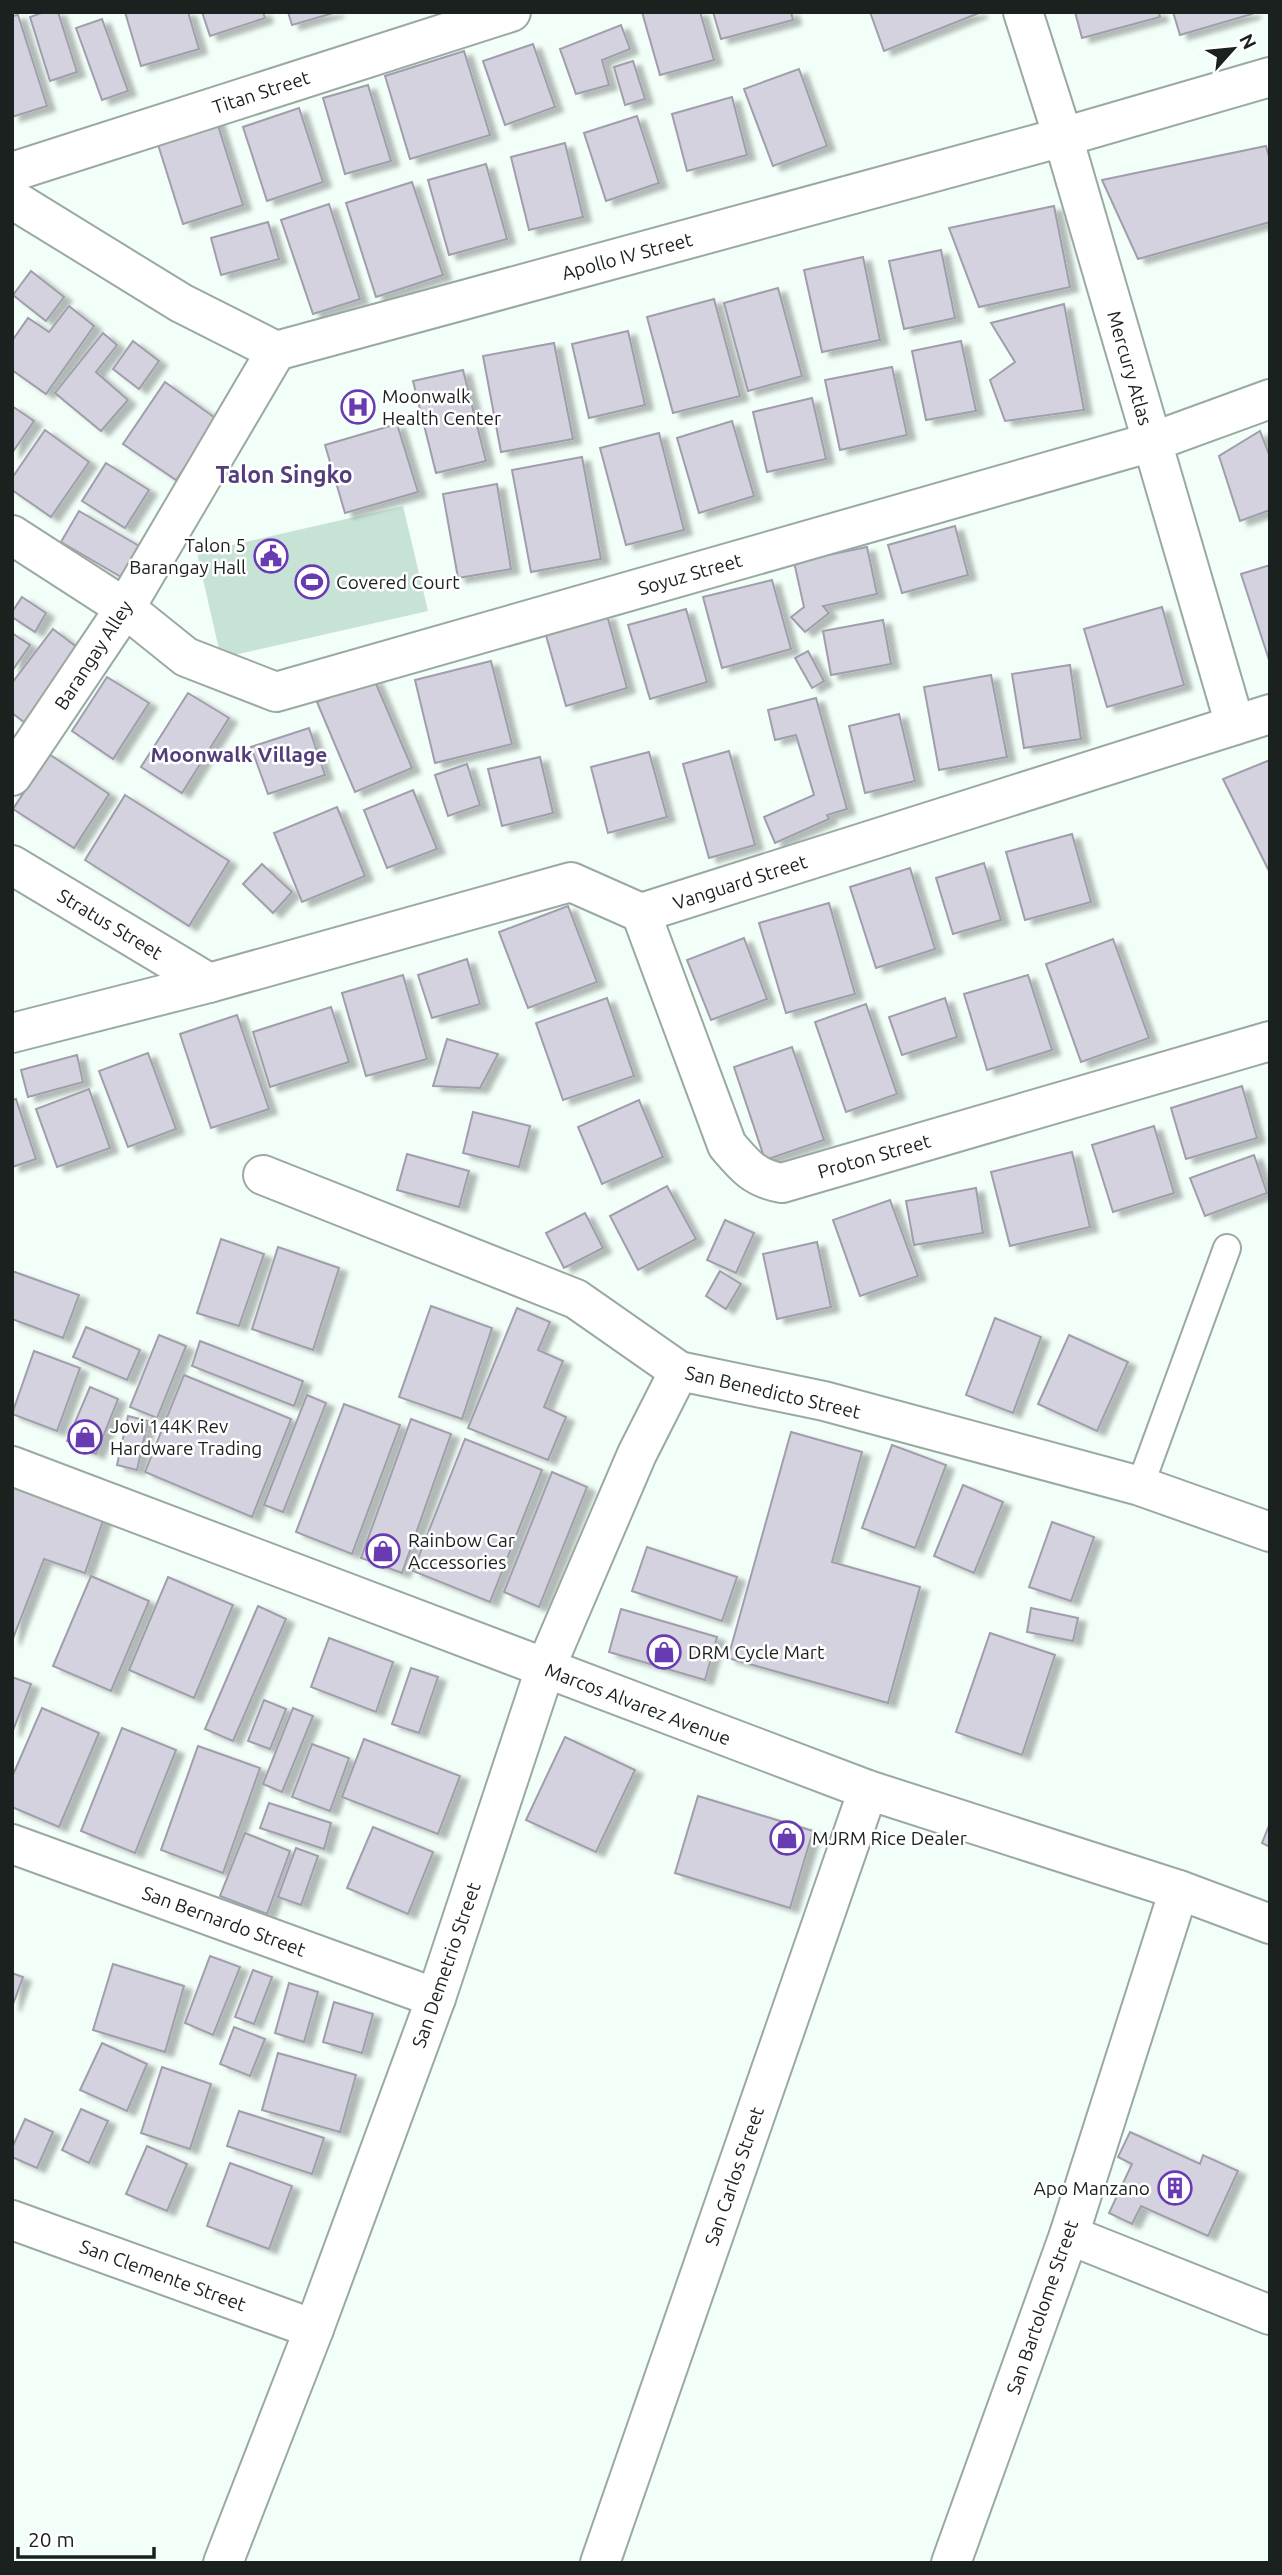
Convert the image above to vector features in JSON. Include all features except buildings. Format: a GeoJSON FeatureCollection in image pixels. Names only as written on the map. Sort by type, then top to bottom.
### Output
{"type":"FeatureCollection","features":[{"type":"Feature","properties":{"kind":"street","name":"Titan Street"},"geometry":{"type":"LineString","coordinates":[[12,172],[511,12]]}},
{"type":"Feature","properties":{"kind":"street","name":"Mercury Atlas"},"geometry":{"type":"LineString","coordinates":[[1023,12],[1063,137],[1152,442],[1252,720]]}},
{"type":"Feature","properties":{"kind":"street","name":"Apollo IV Street"},"geometry":{"type":"LineString","coordinates":[[276,351],[1063,137],[1270,77]]}},
{"type":"Feature","properties":{"kind":"street"},"geometry":{"type":"LineString","coordinates":[[12,199],[181,303],[276,351]]}},
{"type":"Feature","properties":{"kind":"street","name":"Barangay Alley"},"geometry":{"type":"LineString","coordinates":[[12,776],[125,608],[276,351]]}},
{"type":"Feature","properties":{"kind":"street","name":"Soyuz Street"},"geometry":{"type":"LineString","coordinates":[[12,534],[125,608],[186,657],[276,692],[1152,442],[1270,399]]}},
{"type":"Feature","properties":{"kind":"street","name":"Vanguard Street"},"geometry":{"type":"LineString","coordinates":[[640,913],[1252,720]]}},
{"type":"Feature","properties":{"kind":"street","name":"Stratus Street"},"geometry":{"type":"LineString","coordinates":[[12,865],[209,983]]}},
{"type":"Feature","properties":{"kind":"street"},"geometry":{"type":"LineString","coordinates":[[12,1033],[209,983],[571,883],[640,913]]}},
{"type":"Feature","properties":{"kind":"street","name":"Proton Street"},"geometry":{"type":"LineString","coordinates":[[640,913],[727,1145],[747,1167],[764,1180],[782,1183],[1270,1041]]}},
{"type":"Feature","properties":{"kind":"street","name":"San Benedicto Street"},"geometry":{"type":"LineString","coordinates":[[263,1175],[576,1299],[679,1371],[824,1401],[1140,1486],[1270,1532]]}},
{"type":"Feature","properties":{"kind":"street","name":"San Demetrio Street"},"geometry":{"type":"LineString","coordinates":[[223,2563],[314,2329],[436,1998],[545,1669],[637,1454],[679,1371]]}},
{"type":"Feature","properties":{"kind":"street","name":"Marcos Alvarez Avenue"},"geometry":{"type":"LineString","coordinates":[[12,1466],[868,1790],[1179,1890],[1270,1924]]}},
{"type":"Feature","properties":{"kind":"street","name":"San Carlos Street"},"geometry":{"type":"LineString","coordinates":[[600,2563],[868,1790]]}},
{"type":"Feature","properties":{"kind":"street","name":"San Bernardo Street"},"geometry":{"type":"LineString","coordinates":[[12,1844],[436,1998]]}},
{"type":"Feature","properties":{"kind":"street","name":"San Bartolome Street"},"geometry":{"type":"LineString","coordinates":[[964,2558],[1179,1890]]}},
{"type":"Feature","properties":{"kind":"street","name":"San Clemente Street"},"geometry":{"type":"LineString","coordinates":[[12,2220],[314,2329]]}},
{"type":"Feature","properties":{"kind":"street"},"geometry":{"type":"LineString","coordinates":[[1069,2235],[1270,2315]]}},
{"type":"Feature","properties":{"kind":"lane"},"geometry":{"type":"LineString","coordinates":[[1140,1486],[1227,1248]]}},
{"type":"Feature","properties":{"kind":"green space","name":"Covered Court"},"geometry":{"type":"Polygon","coordinates":[[[403,506],[428,611],[221,658],[197,553],[403,506]]]}},
{"type":"Feature","properties":{"kind":"place","name":"Moonwalk Health Center"},"geometry":{"type":"Point","coordinates":[358,407]}},
{"type":"Feature","properties":{"kind":"place","name":"Talon 5 Barangay Hall"},"geometry":{"type":"Point","coordinates":[271,556]}},
{"type":"Feature","properties":{"kind":"place","name":"Covered Court"},"geometry":{"type":"Point","coordinates":[312,582]}},
{"type":"Feature","properties":{"kind":"place","name":"Jovi 144K Rev Hardware Trading"},"geometry":{"type":"Point","coordinates":[85,1437]}},
{"type":"Feature","properties":{"kind":"place","name":"Rainbow Car Accessories"},"geometry":{"type":"Point","coordinates":[383,1551]}},
{"type":"Feature","properties":{"kind":"place","name":"DRM Cycle Mart"},"geometry":{"type":"Point","coordinates":[664,1652]}},
{"type":"Feature","properties":{"kind":"place","name":"MJRM Rice Dealer"},"geometry":{"type":"Point","coordinates":[787,1838]}},
{"type":"Feature","properties":{"kind":"place","name":"Apo Manzano"},"geometry":{"type":"Point","coordinates":[1175,2188]}},
{"type":"Feature","properties":{"kind":"district","name":"Talon Singko"},"geometry":{"type":"Point","coordinates":[284,474]}},
{"type":"Feature","properties":{"kind":"district","name":"Moonwalk Village"},"geometry":{"type":"Point","coordinates":[239,754]}}]}
